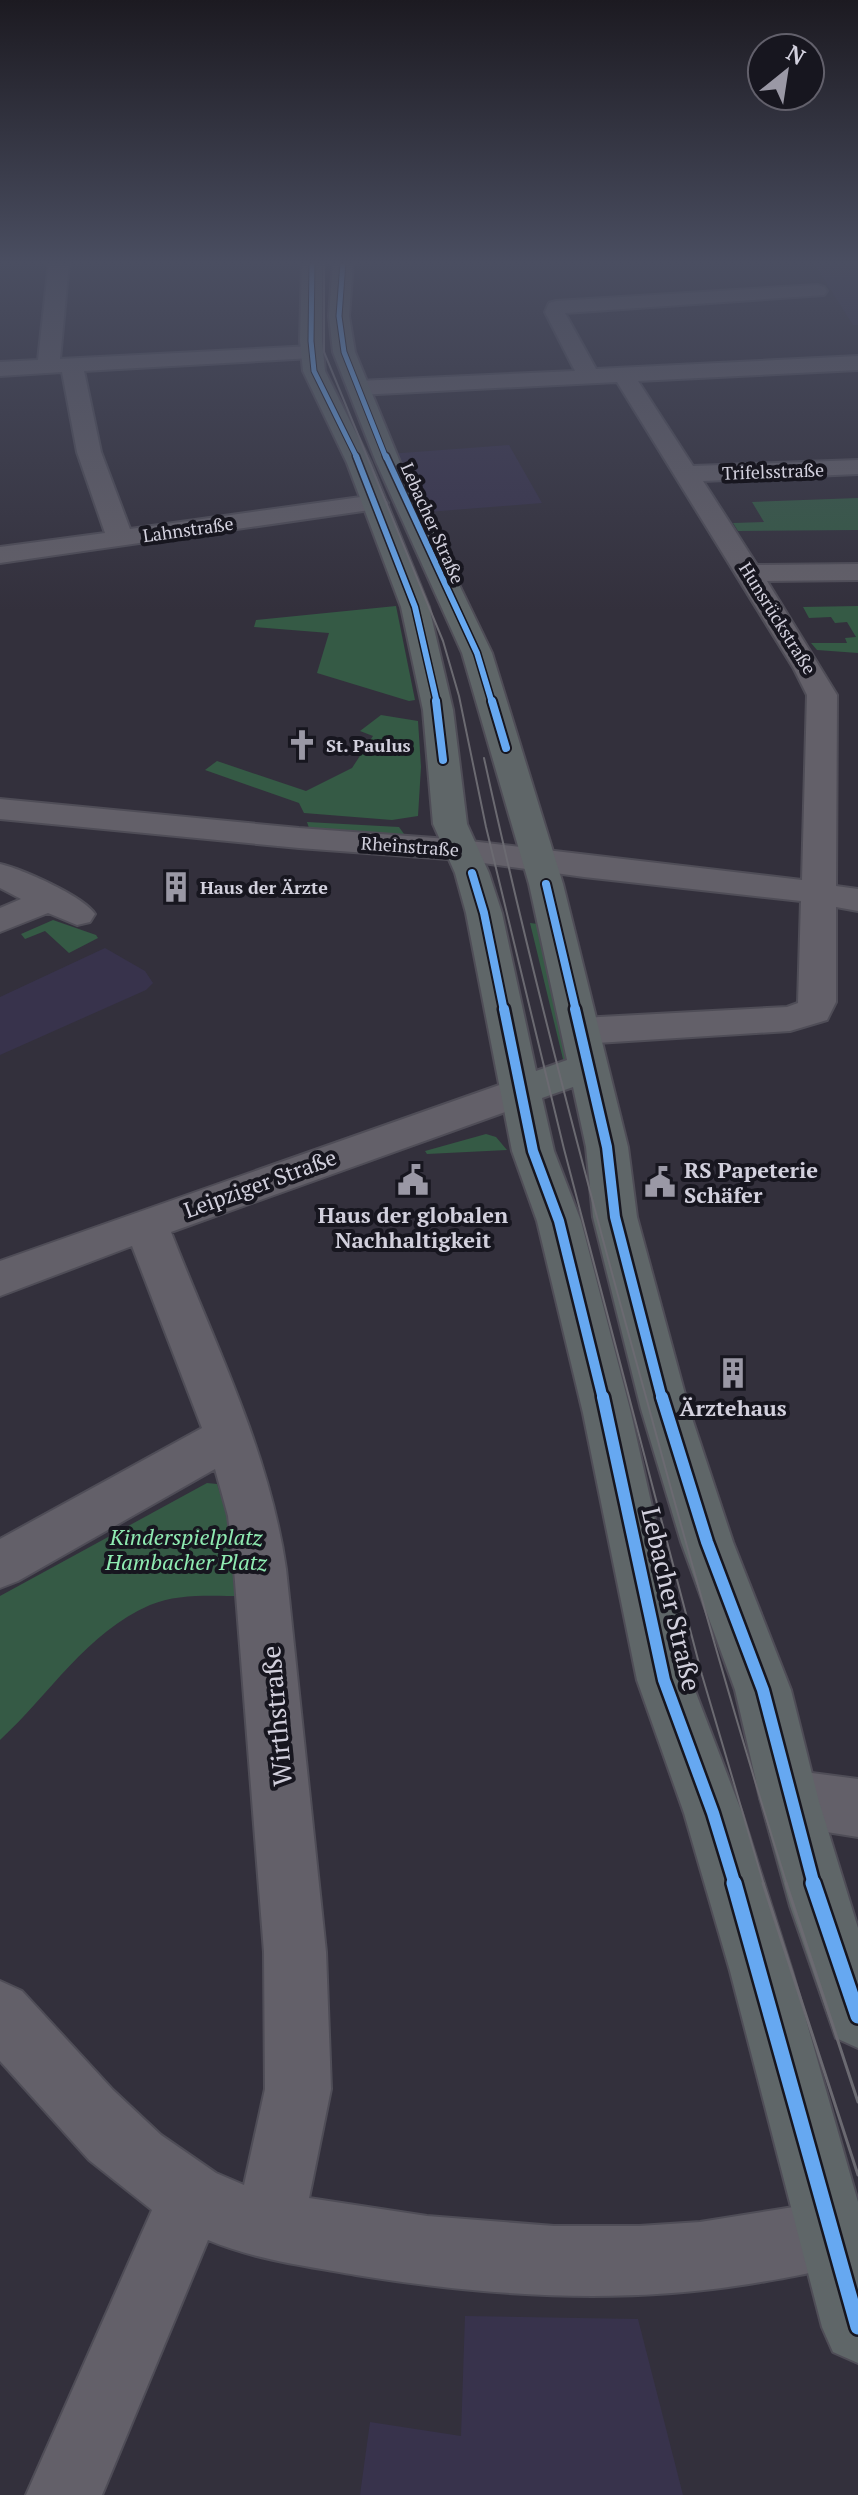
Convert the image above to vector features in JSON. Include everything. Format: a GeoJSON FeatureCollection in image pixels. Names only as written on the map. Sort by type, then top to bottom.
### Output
{"type":"FeatureCollection","features":[{"type":"Feature","properties":{"kind":"main road","name":"Lebacher Straße"},"geometry":{"type":"LineString","coordinates":[[318,378],[337,414],[375,503],[415,607],[438,710],[450,824],[467,861],[484,913],[533,1151],[559,1221],[607,1413],[664,1680],[713,1813],[769,2001],[858,2327]]}},
{"type":"Feature","properties":{"kind":"main road","name":"Lebacher Straße"},"geometry":{"type":"LineString","coordinates":[[355,378],[448,594],[471,637],[495,710],[542,872],[585,1048],[607,1147],[615,1217],[638,1308],[707,1542],[763,1690],[789,1798],[834,1952],[858,2016]]}},
{"type":"Feature","properties":{"kind":"main road"},"geometry":{"type":"LineString","coordinates":[[415,607],[431,637],[456,643],[471,637]]}},
{"type":"Feature","properties":{"kind":"main road"},"geometry":{"type":"LineString","coordinates":[[522,1091],[585,1048]]}},
{"type":"Feature","properties":{"kind":"street"},"geometry":{"type":"LineString","coordinates":[[64,378],[120,538]]}},
{"type":"Feature","properties":{"kind":"street"},"geometry":{"type":"LineString","coordinates":[[358,388],[542,378]]}},
{"type":"Feature","properties":{"kind":"street","name":"Hunsrückstraße"},"geometry":{"type":"LineString","coordinates":[[626,378],[818,683],[833,696],[818,909]]}},
{"type":"Feature","properties":{"kind":"street","name":"Trifelsstraße"},"geometry":{"type":"LineString","coordinates":[[687,474],[858,467]]}},
{"type":"Feature","properties":{"kind":"street","name":"Lahnstraße"},"geometry":{"type":"LineString","coordinates":[[0,555],[375,503]]}},
{"type":"Feature","properties":{"kind":"street"},"geometry":{"type":"LineString","coordinates":[[750,573],[858,572]]}},
{"type":"Feature","properties":{"kind":"street","name":"Rheinstraße"},"geometry":{"type":"LineString","coordinates":[[0,809],[299,838],[542,872],[587,888],[633,886],[768,899],[818,909],[858,900]]}},
{"type":"Feature","properties":{"kind":"street","name":"Rheinstraße"},"geometry":{"type":"LineString","coordinates":[[0,822],[467,861]]}},
{"type":"Feature","properties":{"kind":"street"},"geometry":{"type":"LineString","coordinates":[[0,874],[64,906],[0,921]]}},
{"type":"Feature","properties":{"kind":"street"},"geometry":{"type":"LineString","coordinates":[[585,1048],[800,1018],[814,1011],[817,1002],[818,909]]}},
{"type":"Feature","properties":{"kind":"street","name":"Leipziger Straße"},"geometry":{"type":"LineString","coordinates":[[0,1279],[522,1091]]}},
{"type":"Feature","properties":{"kind":"street","name":"Wirthstraße"},"geometry":{"type":"LineString","coordinates":[[146,1224],[230,1436],[253,1516],[260,1569],[295,1952],[298,2089],[269,2226]]}},
{"type":"Feature","properties":{"kind":"street"},"geometry":{"type":"LineString","coordinates":[[0,1565],[230,1436]]}},
{"type":"Feature","properties":{"kind":"street"},"geometry":{"type":"LineString","coordinates":[[789,1798],[858,1808]]}},
{"type":"Feature","properties":{"kind":"street"},"geometry":{"type":"LineString","coordinates":[[0,2013],[115,2140],[144,2165],[192,2198],[221,2212],[269,2226],[483,2257],[592,2260],[682,2258],[831,2235]]}},
{"type":"Feature","properties":{"kind":"street"},"geometry":{"type":"LineString","coordinates":[[64,2495],[192,2198]]}},
{"type":"Feature","properties":{"kind":"shaded area"},"geometry":{"type":"Polygon","coordinates":[[[509,445],[542,503],[415,513],[388,454],[509,445]]]}},
{"type":"Feature","properties":{"kind":"shaded area"},"geometry":{"type":"Polygon","coordinates":[[[105,948],[145,971],[153,983],[146,990],[0,1055],[0,997],[105,948]]]}},
{"type":"Feature","properties":{"kind":"shaded area"},"geometry":{"type":"Polygon","coordinates":[[[465,2316],[638,2319],[683,2495],[360,2495],[370,2422],[461,2436],[465,2316]]]}},
{"type":"Feature","properties":{"kind":"green space"},"geometry":{"type":"Polygon","coordinates":[[[858,498],[858,530],[738,531],[733,523],[764,522],[752,502],[858,498]]]}},
{"type":"Feature","properties":{"kind":"green space"},"geometry":{"type":"Polygon","coordinates":[[[396,606],[415,700],[409,701],[317,673],[329,633],[254,627],[256,620],[396,606]]]}},
{"type":"Feature","properties":{"kind":"green space"},"geometry":{"type":"Polygon","coordinates":[[[858,606],[858,653],[817,650],[811,643],[847,643],[845,638],[856,637],[847,622],[835,623],[831,617],[809,618],[803,607],[858,606]]]}},
{"type":"Feature","properties":{"kind":"green space"},"geometry":{"type":"Polygon","coordinates":[[[381,715],[418,721],[421,767],[418,816],[392,820],[304,813],[299,803],[205,770],[217,761],[306,791],[352,768],[373,736],[360,731],[381,715]]]}},
{"type":"Feature","properties":{"kind":"green space"},"geometry":{"type":"Polygon","coordinates":[[[307,822],[399,827],[404,834],[393,837],[310,831],[307,822]]]}},
{"type":"Feature","properties":{"kind":"green space"},"geometry":{"type":"Polygon","coordinates":[[[53,920],[98,938],[69,953],[45,931],[25,939],[21,934],[53,920]]]}},
{"type":"Feature","properties":{"kind":"green space"},"geometry":{"type":"Polygon","coordinates":[[[530,923],[538,924],[572,1057],[567,1062],[563,1059],[530,923]]]}},
{"type":"Feature","properties":{"kind":"green space"},"geometry":{"type":"Polygon","coordinates":[[[486,1134],[496,1137],[507,1150],[427,1154],[425,1151],[486,1134]]]}},
{"type":"Feature","properties":{"kind":"green space","name":"Kinderspielplatz Hambacher Platz"},"geometry":{"type":"Polygon","coordinates":[[[207,1483],[217,1484],[229,1519],[242,1596],[196,1596],[161,1601],[127,1617],[88,1648],[0,1740],[0,1596],[207,1483]]]}},
{"type":"Feature","properties":{"kind":"tram line"},"geometry":{"type":"LineString","coordinates":[[335,378],[443,641],[459,696],[486,827],[564,1149],[702,1675],[764,1885]]}},
{"type":"Feature","properties":{"kind":"tram line"},"geometry":{"type":"LineString","coordinates":[[484,758],[540,999],[602,1238],[679,1519],[787,1885]]}},
{"type":"Feature","properties":{"kind":"tram line"},"geometry":{"type":"LineString","coordinates":[[763,1883],[858,2175]]}},
{"type":"Feature","properties":{"kind":"tram line"},"geometry":{"type":"LineString","coordinates":[[786,1883],[858,2102]]}},
{"type":"Feature","properties":{"kind":"cycle path"},"geometry":{"type":"LineString","coordinates":[[318,378],[359,463],[415,607],[438,710],[443,760]]}},
{"type":"Feature","properties":{"kind":"cycle path"},"geometry":{"type":"LineString","coordinates":[[355,378],[388,462],[477,653],[506,748]]}},
{"type":"Feature","properties":{"kind":"cycle path"},"geometry":{"type":"LineString","coordinates":[[472,873],[484,913],[533,1151],[559,1221],[607,1413],[664,1680],[713,1813],[761,1971],[858,2327]]}},
{"type":"Feature","properties":{"kind":"cycle path"},"geometry":{"type":"LineString","coordinates":[[546,884],[607,1147],[615,1217],[665,1409],[707,1542],[763,1690],[789,1798],[820,1906],[858,2016]]}},
{"type":"Feature","properties":{"kind":"place","name":"St. Paulus"},"geometry":{"type":"Point","coordinates":[302,745]}},
{"type":"Feature","properties":{"kind":"place","name":"Haus der Ärzte"},"geometry":{"type":"Point","coordinates":[176,887]}},
{"type":"Feature","properties":{"kind":"place","name":"Haus der globalen Nachhaltigkeit"},"geometry":{"type":"Point","coordinates":[413,1180]}},
{"type":"Feature","properties":{"kind":"place","name":"RS Papeterie Schäfer"},"geometry":{"type":"Point","coordinates":[660,1182]}},
{"type":"Feature","properties":{"kind":"place","name":"Ärztehaus"},"geometry":{"type":"Point","coordinates":[733,1373]}}]}
